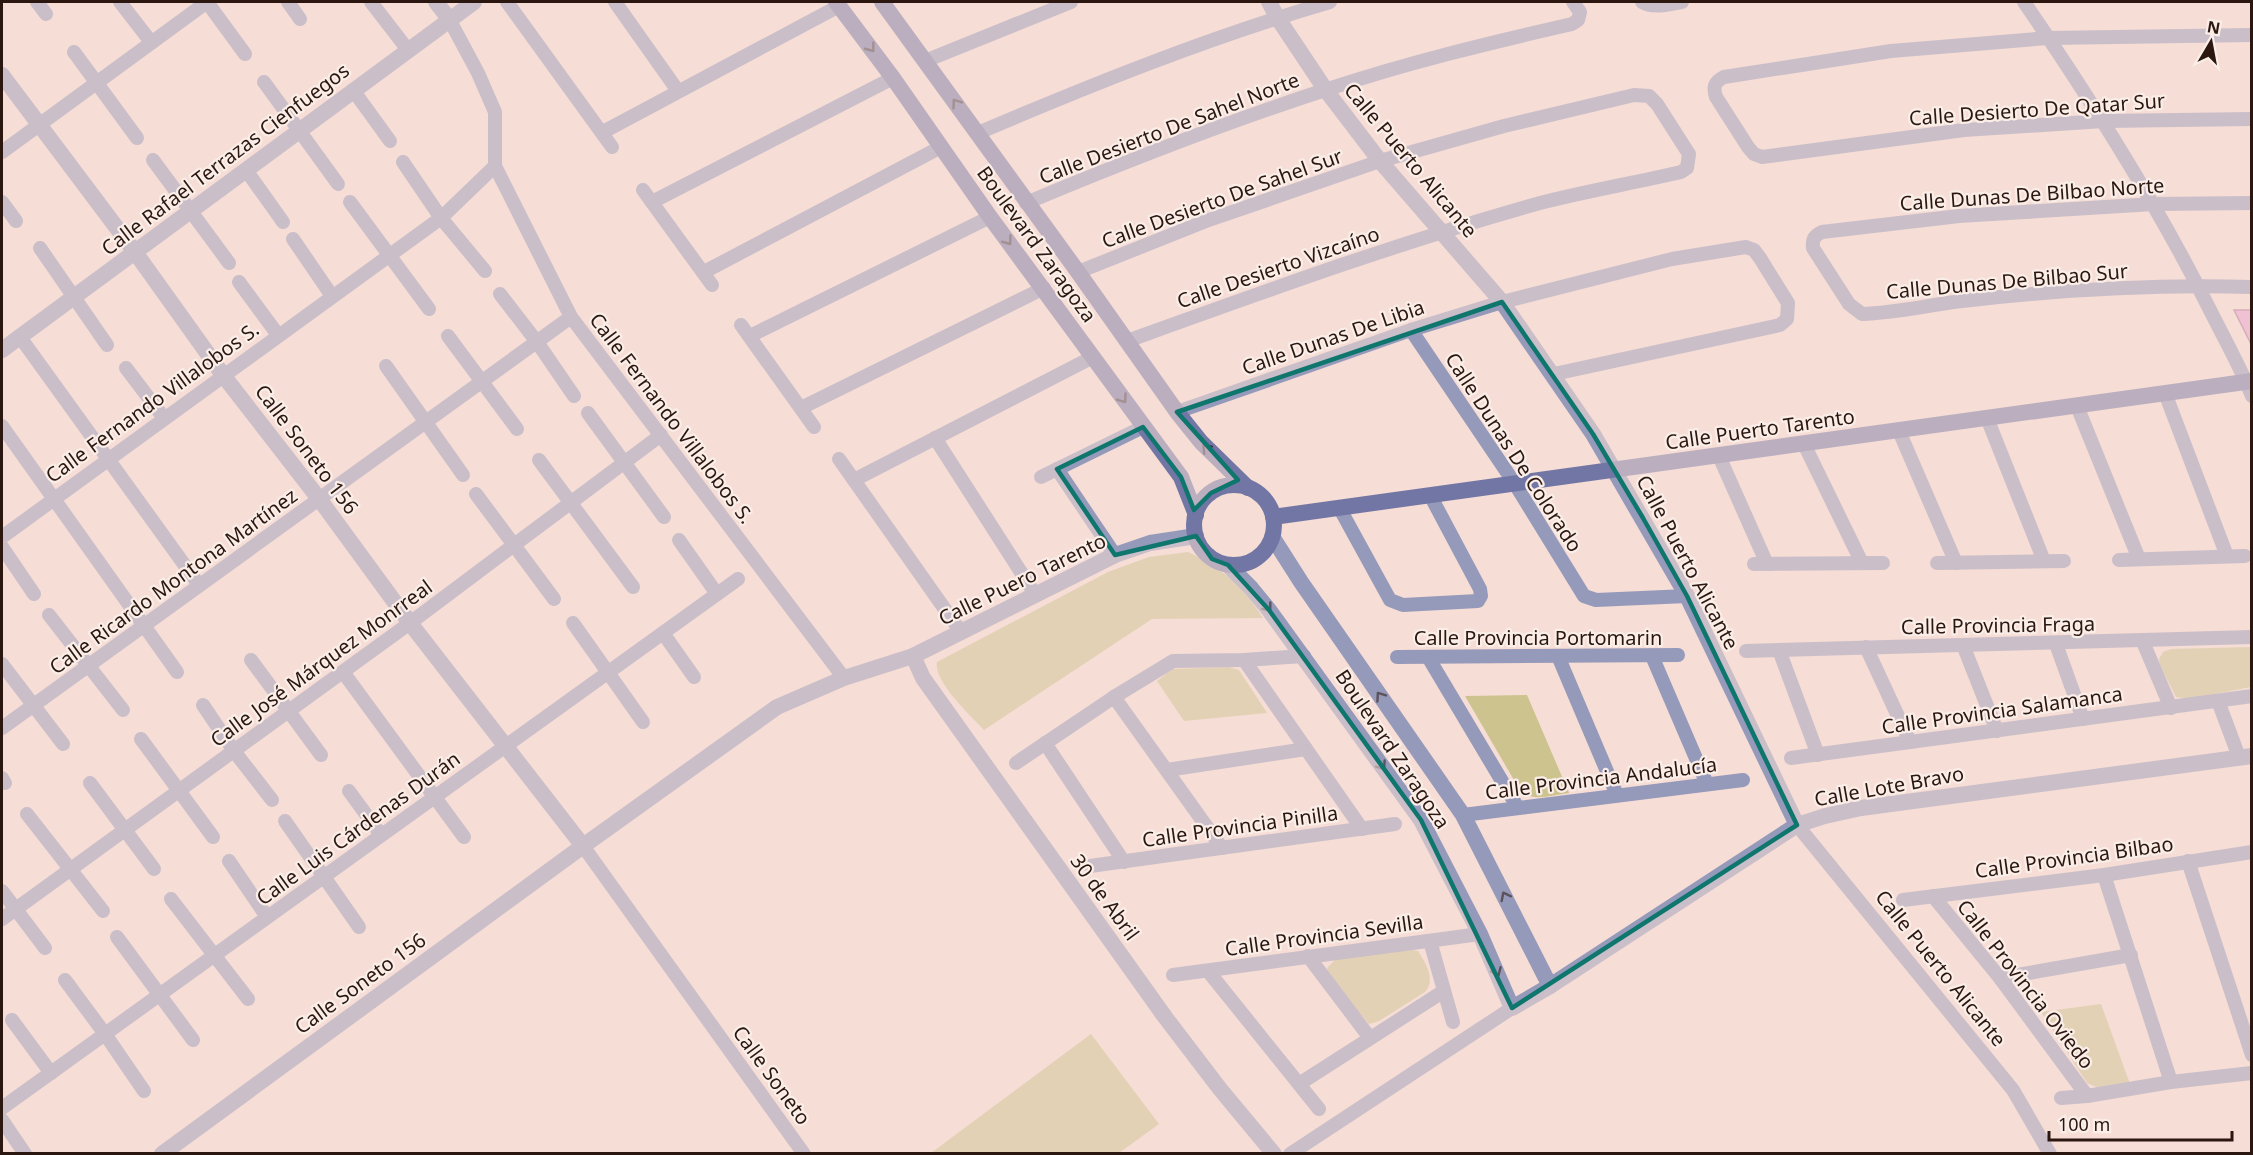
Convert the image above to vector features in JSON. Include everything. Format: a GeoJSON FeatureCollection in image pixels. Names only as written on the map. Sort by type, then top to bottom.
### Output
{"type":"FeatureCollection","features":[{"type":"Feature","properties":{"kind":"main road","name":"Boulevard Zaragoza"},"geometry":{"type":"LineString","coordinates":[[882,2],[1177,412],[1201,442],[1248,488]]}},
{"type":"Feature","properties":{"kind":"main road","name":"Boulevard Zaragoza"},"geometry":{"type":"LineString","coordinates":[[837,4],[1181,477],[1196,514]]}},
{"type":"Feature","properties":{"kind":"main road","name":"Calle Puerto Tarento"},"geometry":{"type":"LineString","coordinates":[[1274,517],[2165,393],[2250,386]]}},
{"type":"Feature","properties":{"kind":"main road"},"geometry":{"type":"LineString","coordinates":[[1223,487],[1248,488],[1260,495],[1269,505],[1274,517],[1273,538],[1265,551],[1254,560],[1242,565],[1228,565],[1212,559],[1201,547],[1196,536],[1196,514],[1202,502],[1211,493],[1223,487]]}},
{"type":"Feature","properties":{"kind":"street"},"geometry":{"type":"LineString","coordinates":[[37,2],[46,14]]}},
{"type":"Feature","properties":{"kind":"street"},"geometry":{"type":"LineString","coordinates":[[120,2],[151,42]]}},
{"type":"Feature","properties":{"kind":"street"},"geometry":{"type":"LineString","coordinates":[[2,152],[207,2],[245,54]]}},
{"type":"Feature","properties":{"kind":"street"},"geometry":{"type":"LineString","coordinates":[[288,2],[300,19]]}},
{"type":"Feature","properties":{"kind":"street"},"geometry":{"type":"LineString","coordinates":[[371,2],[408,50]]}},
{"type":"Feature","properties":{"kind":"street"},"geometry":{"type":"LineString","coordinates":[[436,2],[449,19]]}},
{"type":"Feature","properties":{"kind":"street","name":"Calle Rafael Terrazas Cienfuegos"},"geometry":{"type":"LineString","coordinates":[[2,350],[474,2]]}},
{"type":"Feature","properties":{"kind":"street"},"geometry":{"type":"LineString","coordinates":[[507,2],[612,147]]}},
{"type":"Feature","properties":{"kind":"street"},"geometry":{"type":"LineString","coordinates":[[615,2],[678,91]]}},
{"type":"Feature","properties":{"kind":"street"},"geometry":{"type":"LineString","coordinates":[[925,61],[1071,2]]}},
{"type":"Feature","properties":{"kind":"street","name":"Calle Puerto Alicante"},"geometry":{"type":"LineString","coordinates":[[1269,2],[1325,89],[1380,161],[1502,302],[1554,374],[1615,471],[1687,596],[1797,825],[2008,1083],[2035,1125],[2050,1154]]}},
{"type":"Feature","properties":{"kind":"street"},"geometry":{"type":"LineString","coordinates":[[978,133],[1159,59],[1277,17],[1330,2]]}},
{"type":"Feature","properties":{"kind":"street"},"geometry":{"type":"LineString","coordinates":[[1642,2],[1656,5],[1682,2]]}},
{"type":"Feature","properties":{"kind":"street"},"geometry":{"type":"LineString","coordinates":[[2024,2],[2104,121],[2154,204],[2250,386]]}},
{"type":"Feature","properties":{"kind":"street"},"geometry":{"type":"LineString","coordinates":[[603,132],[837,4]]}},
{"type":"Feature","properties":{"kind":"street","name":"Calle Desierto De Sahel Norte"},"geometry":{"type":"LineString","coordinates":[[1026,203],[1191,137],[1325,89],[1453,52],[1572,24],[1578,20],[1577,7]]}},
{"type":"Feature","properties":{"kind":"street","name":"Calle Fernando Villalobos S."},"geometry":{"type":"LineString","coordinates":[[449,19],[478,73],[495,112],[495,166],[571,317],[844,678]]}},
{"type":"Feature","properties":{"kind":"street"},"geometry":{"type":"LineString","coordinates":[[2048,38],[2252,35]]}},
{"type":"Feature","properties":{"kind":"street","name":"Calle Desierto De Qatar Sur"},"geometry":{"type":"LineString","coordinates":[[2048,38],[1891,51],[1724,77],[1716,81],[1713,88],[1716,97],[1754,154],[1762,157],[1964,130],[2104,121],[2252,119]]}},
{"type":"Feature","properties":{"kind":"street"},"geometry":{"type":"LineString","coordinates":[[74,52],[136,138]]}},
{"type":"Feature","properties":{"kind":"street","name":"Calle Soneto 156"},"geometry":{"type":"LineString","coordinates":[[2,75],[135,252],[223,375],[320,500],[410,623],[583,846],[707,1019]]}},
{"type":"Feature","properties":{"kind":"street"},"geometry":{"type":"LineString","coordinates":[[652,202],[893,78]]}},
{"type":"Feature","properties":{"kind":"street"},"geometry":{"type":"LineString","coordinates":[[264,82],[338,184]]}},
{"type":"Feature","properties":{"kind":"street"},"geometry":{"type":"LineString","coordinates":[[353,90],[390,141]]}},
{"type":"Feature","properties":{"kind":"street","name":"Calle Desierto De Sahel Sur"},"geometry":{"type":"LineString","coordinates":[[1078,272],[1206,221],[1380,161],[1504,126],[1641,94],[1649,96],[1657,104],[1689,154],[1688,168]]}},
{"type":"Feature","properties":{"kind":"street"},"geometry":{"type":"LineString","coordinates":[[704,272],[941,147]]}},
{"type":"Feature","properties":{"kind":"street"},"geometry":{"type":"LineString","coordinates":[[153,160],[229,264]]}},
{"type":"Feature","properties":{"kind":"street"},"geometry":{"type":"LineString","coordinates":[[403,162],[441,218],[484,271]]}},
{"type":"Feature","properties":{"kind":"street","name":"Calle Fernando Villalobos S."},"geometry":{"type":"LineString","coordinates":[[2,537],[441,218],[495,166]]}},
{"type":"Feature","properties":{"kind":"street","name":"Calle Desierto Vizcaíno"},"geometry":{"type":"LineString","coordinates":[[1127,341],[1357,259],[1442,232],[1542,203],[1682,172],[1688,168]]}},
{"type":"Feature","properties":{"kind":"street"},"geometry":{"type":"LineString","coordinates":[[246,170],[283,222]]}},
{"type":"Feature","properties":{"kind":"street"},"geometry":{"type":"LineString","coordinates":[[643,190],[712,285]]}},
{"type":"Feature","properties":{"kind":"street"},"geometry":{"type":"LineString","coordinates":[[2,202],[16,221]]}},
{"type":"Feature","properties":{"kind":"street"},"geometry":{"type":"LineString","coordinates":[[350,202],[429,309]]}},
{"type":"Feature","properties":{"kind":"street","name":"Calle Dunas De Bilbao Norte"},"geometry":{"type":"LineString","coordinates":[[1816,235],[1822,232],[1959,216],[2154,204],[2252,203]]}},
{"type":"Feature","properties":{"kind":"street"},"geometry":{"type":"LineString","coordinates":[[814,427],[746,331],[990,217]]}},
{"type":"Feature","properties":{"kind":"street","name":"Calle Dunas De Bilbao Sur"},"geometry":{"type":"LineString","coordinates":[[1816,235],[1813,248],[1850,304],[1862,314],[2040,294],[2198,286],[2252,287]]}},
{"type":"Feature","properties":{"kind":"street"},"geometry":{"type":"LineString","coordinates":[[293,239],[332,296]]}},
{"type":"Feature","properties":{"kind":"street","name":"Calle Dunas De Libia"},"geometry":{"type":"LineString","coordinates":[[1177,412],[1412,330],[1502,302],[1672,259],[1746,247],[1754,250],[1788,303],[1787,320],[1780,325],[1554,374]]}},
{"type":"Feature","properties":{"kind":"street"},"geometry":{"type":"LineString","coordinates":[[40,248],[107,345]]}},
{"type":"Feature","properties":{"kind":"street"},"geometry":{"type":"LineString","coordinates":[[239,282],[278,335]]}},
{"type":"Feature","properties":{"kind":"street"},"geometry":{"type":"LineString","coordinates":[[801,408],[1044,288]]}},
{"type":"Feature","properties":{"kind":"street"},"geometry":{"type":"LineString","coordinates":[[500,294],[574,396]]}},
{"type":"Feature","properties":{"kind":"street","name":"Calle Ricardo Montona Martínez"},"geometry":{"type":"LineString","coordinates":[[2,728],[571,317]]}},
{"type":"Feature","properties":{"kind":"street","name":"Calle Dunas De Colorado"},"geometry":{"type":"LineString","coordinates":[[1412,330],[1515,484],[1584,596],[1596,600],[1687,596]]}},
{"type":"Feature","properties":{"kind":"street"},"geometry":{"type":"LineString","coordinates":[[448,336],[517,429]]}},
{"type":"Feature","properties":{"kind":"street"},"geometry":{"type":"LineString","coordinates":[[20,337],[199,585]]}},
{"type":"Feature","properties":{"kind":"street"},"geometry":{"type":"LineString","coordinates":[[854,480],[1093,357]]}},
{"type":"Feature","properties":{"kind":"street"},"geometry":{"type":"LineString","coordinates":[[386,366],[463,475]]}},
{"type":"Feature","properties":{"kind":"street"},"geometry":{"type":"LineString","coordinates":[[126,368],[164,418]]}},
{"type":"Feature","properties":{"kind":"street"},"geometry":{"type":"LineString","coordinates":[[2165,393],[2227,556]]}},
{"type":"Feature","properties":{"kind":"street"},"geometry":{"type":"LineString","coordinates":[[2078,406],[2139,559]]}},
{"type":"Feature","properties":{"kind":"street"},"geometry":{"type":"LineString","coordinates":[[588,413],[664,517]]}},
{"type":"Feature","properties":{"kind":"street"},"geometry":{"type":"LineString","coordinates":[[1987,418],[2044,561]]}},
{"type":"Feature","properties":{"kind":"street"},"geometry":{"type":"LineString","coordinates":[[2,426],[177,672]]}},
{"type":"Feature","properties":{"kind":"street"},"geometry":{"type":"LineString","coordinates":[[1041,477],[1143,427]]}},
{"type":"Feature","properties":{"kind":"street"},"geometry":{"type":"LineString","coordinates":[[1899,431],[1956,563]]}},
{"type":"Feature","properties":{"kind":"street","name":"Calle José Márquez Monrreal"},"geometry":{"type":"LineString","coordinates":[[2,919],[410,623],[661,435]]}},
{"type":"Feature","properties":{"kind":"street"},"geometry":{"type":"LineString","coordinates":[[935,438],[1035,594]]}},
{"type":"Feature","properties":{"kind":"street"},"geometry":{"type":"LineString","coordinates":[[1804,444],[1862,563]]}},
{"type":"Feature","properties":{"kind":"street"},"geometry":{"type":"LineString","coordinates":[[1719,456],[1761,564],[1883,563]]}},
{"type":"Feature","properties":{"kind":"street"},"geometry":{"type":"LineString","coordinates":[[839,459],[961,632]]}},
{"type":"Feature","properties":{"kind":"street"},"geometry":{"type":"LineString","coordinates":[[538,460],[633,586]]}},
{"type":"Feature","properties":{"kind":"street"},"geometry":{"type":"LineString","coordinates":[[1057,469],[1115,555]]}},
{"type":"Feature","properties":{"kind":"street"},"geometry":{"type":"LineString","coordinates":[[476,494],[554,599]]}},
{"type":"Feature","properties":{"kind":"street"},"geometry":{"type":"LineString","coordinates":[[1340,509],[1390,600],[1403,605],[1478,601],[1481,596],[1480,589],[1430,495]]}},
{"type":"Feature","properties":{"kind":"street","name":"Calle Puero Tarento"},"geometry":{"type":"LineString","coordinates":[[913,656],[1115,555],[1150,543],[1196,536]]}},
{"type":"Feature","properties":{"kind":"street","name":"Boulevard Zaragoza"},"geometry":{"type":"LineString","coordinates":[[1273,538],[1307,591],[1463,815],[1550,986]]}},
{"type":"Feature","properties":{"kind":"street"},"geometry":{"type":"LineString","coordinates":[[679,540],[717,594]]}},
{"type":"Feature","properties":{"kind":"street"},"geometry":{"type":"LineString","coordinates":[[2,547],[34,594]]}},
{"type":"Feature","properties":{"kind":"street"},"geometry":{"type":"LineString","coordinates":[[2119,560],[2245,555]]}},
{"type":"Feature","properties":{"kind":"street"},"geometry":{"type":"LineString","coordinates":[[1937,563],[2064,561]]}},
{"type":"Feature","properties":{"kind":"street","name":"Boulevard Zaragoza"},"geometry":{"type":"LineString","coordinates":[[1228,565],[1257,595],[1304,656],[1420,820],[1480,934],[1512,1008]]}},
{"type":"Feature","properties":{"kind":"street","name":"Calle Luis Cárdenas Durán"},"geometry":{"type":"LineString","coordinates":[[2,1108],[738,579]]}},
{"type":"Feature","properties":{"kind":"street"},"geometry":{"type":"LineString","coordinates":[[50,615],[123,710]]}},
{"type":"Feature","properties":{"kind":"street"},"geometry":{"type":"LineString","coordinates":[[573,623],[643,722]]}},
{"type":"Feature","properties":{"kind":"street"},"geometry":{"type":"LineString","coordinates":[[663,633],[694,676]]}},
{"type":"Feature","properties":{"kind":"street","name":"Calle Provincia Fraga"},"geometry":{"type":"LineString","coordinates":[[1746,651],[2252,638]]}},
{"type":"Feature","properties":{"kind":"street"},"geometry":{"type":"LineString","coordinates":[[2144,642],[2171,708]]}},
{"type":"Feature","properties":{"kind":"street"},"geometry":{"type":"LineString","coordinates":[[2056,644],[2084,719]]}},
{"type":"Feature","properties":{"kind":"street"},"geometry":{"type":"LineString","coordinates":[[1964,645],[1997,731]]}},
{"type":"Feature","properties":{"kind":"street"},"geometry":{"type":"LineString","coordinates":[[1866,647],[1910,742]]}},
{"type":"Feature","properties":{"kind":"street"},"geometry":{"type":"LineString","coordinates":[[1779,650],[1818,754]]}},
{"type":"Feature","properties":{"kind":"street","name":"Calle Provincia Portomarin"},"geometry":{"type":"LineString","coordinates":[[1398,657],[1678,655]]}},
{"type":"Feature","properties":{"kind":"street"},"geometry":{"type":"LineString","coordinates":[[844,678],[913,656]]}},
{"type":"Feature","properties":{"kind":"street","name":"30 de Abril"},"geometry":{"type":"LineString","coordinates":[[913,656],[929,687],[1165,1017],[1274,1154]]}},
{"type":"Feature","properties":{"kind":"street"},"geometry":{"type":"LineString","coordinates":[[1016,763],[1114,697],[1173,661],[1304,656]]}},
{"type":"Feature","properties":{"kind":"street"},"geometry":{"type":"LineString","coordinates":[[1652,656],[1707,784]]}},
{"type":"Feature","properties":{"kind":"street"},"geometry":{"type":"LineString","coordinates":[[1428,657],[1518,808]]}},
{"type":"Feature","properties":{"kind":"street"},"geometry":{"type":"LineString","coordinates":[[1558,657],[1617,795]]}},
{"type":"Feature","properties":{"kind":"street"},"geometry":{"type":"LineString","coordinates":[[251,660],[287,712],[321,755]]}},
{"type":"Feature","properties":{"kind":"street"},"geometry":{"type":"LineString","coordinates":[[1244,660],[1362,829]]}},
{"type":"Feature","properties":{"kind":"street"},"geometry":{"type":"LineString","coordinates":[[2,664],[63,744]]}},
{"type":"Feature","properties":{"kind":"street"},"geometry":{"type":"LineString","coordinates":[[343,672],[464,837]]}},
{"type":"Feature","properties":{"kind":"street","name":"Calle Soneto 156"},"geometry":{"type":"LineString","coordinates":[[162,1154],[765,715],[777,707],[844,678]]}},
{"type":"Feature","properties":{"kind":"street","name":"Calle Provincia Salamanca"},"geometry":{"type":"LineString","coordinates":[[1791,758],[2252,696]]}},
{"type":"Feature","properties":{"kind":"street"},"geometry":{"type":"LineString","coordinates":[[1114,697],[1222,848]]}},
{"type":"Feature","properties":{"kind":"street"},"geometry":{"type":"LineString","coordinates":[[2218,701],[2245,757]]}},
{"type":"Feature","properties":{"kind":"street"},"geometry":{"type":"LineString","coordinates":[[203,705],[234,751],[272,800]]}},
{"type":"Feature","properties":{"kind":"street"},"geometry":{"type":"LineString","coordinates":[[141,739],[213,837]]}},
{"type":"Feature","properties":{"kind":"street"},"geometry":{"type":"LineString","coordinates":[[1045,744],[1124,861]]}},
{"type":"Feature","properties":{"kind":"street"},"geometry":{"type":"LineString","coordinates":[[1167,770],[1306,749]]}},
{"type":"Feature","properties":{"kind":"street","name":"Calle Lote Bravo"},"geometry":{"type":"LineString","coordinates":[[1512,1008],[1550,986],[1797,825],[1861,808],[2245,757]]}},
{"type":"Feature","properties":{"kind":"street","name":"Calle Provincia Andalucía"},"geometry":{"type":"LineString","coordinates":[[1463,815],[1743,780]]}},
{"type":"Feature","properties":{"kind":"street"},"geometry":{"type":"LineString","coordinates":[[90,783],[154,869]]}},
{"type":"Feature","properties":{"kind":"street"},"geometry":{"type":"LineString","coordinates":[[350,791],[381,835]]}},
{"type":"Feature","properties":{"kind":"street"},"geometry":{"type":"LineString","coordinates":[[27,814],[103,911]]}},
{"type":"Feature","properties":{"kind":"street"},"geometry":{"type":"LineString","coordinates":[[285,821],[359,927]]}},
{"type":"Feature","properties":{"kind":"street","name":"Calle Provincia Pinilla"},"geometry":{"type":"LineString","coordinates":[[1090,866],[1395,824]]}},
{"type":"Feature","properties":{"kind":"street","name":"Calle Provincia Bilbao"},"geometry":{"type":"LineString","coordinates":[[1903,900],[2104,875],[2252,852]]}},
{"type":"Feature","properties":{"kind":"street"},"geometry":{"type":"LineString","coordinates":[[229,861],[267,917]]}},
{"type":"Feature","properties":{"kind":"street"},"geometry":{"type":"LineString","coordinates":[[2188,861],[2252,1055]]}},
{"type":"Feature","properties":{"kind":"street"},"geometry":{"type":"LineString","coordinates":[[2104,875],[2171,1082]]}},
{"type":"Feature","properties":{"kind":"street"},"geometry":{"type":"LineString","coordinates":[[2,891],[45,948]]}},
{"type":"Feature","properties":{"kind":"street","name":"Calle Provincia Oviedo"},"geometry":{"type":"LineString","coordinates":[[1933,896],[2000,978],[2087,1096]]}},
{"type":"Feature","properties":{"kind":"street"},"geometry":{"type":"LineString","coordinates":[[171,899],[248,999]]}},
{"type":"Feature","properties":{"kind":"street","name":"Calle Provincia Sevilla"},"geometry":{"type":"LineString","coordinates":[[1173,975],[1480,934]]}},
{"type":"Feature","properties":{"kind":"street"},"geometry":{"type":"LineString","coordinates":[[117,937],[193,1040]]}},
{"type":"Feature","properties":{"kind":"street"},"geometry":{"type":"LineString","coordinates":[[1430,941],[1453,1022]]}},
{"type":"Feature","properties":{"kind":"street"},"geometry":{"type":"LineString","coordinates":[[2000,978],[2131,955]]}},
{"type":"Feature","properties":{"kind":"street"},"geometry":{"type":"LineString","coordinates":[[1308,956],[1370,1038]]}},
{"type":"Feature","properties":{"kind":"street"},"geometry":{"type":"LineString","coordinates":[[1208,971],[1319,1109]]}},
{"type":"Feature","properties":{"kind":"street"},"geometry":{"type":"LineString","coordinates":[[65,980],[144,1091]]}},
{"type":"Feature","properties":{"kind":"street"},"geometry":{"type":"LineString","coordinates":[[1299,1084],[1444,991]]}},
{"type":"Feature","properties":{"kind":"street"},"geometry":{"type":"LineString","coordinates":[[1290,1154],[1512,1008]]}},
{"type":"Feature","properties":{"kind":"street","name":"Calle Soneto"},"geometry":{"type":"LineString","coordinates":[[707,1019],[804,1154]]}},
{"type":"Feature","properties":{"kind":"street"},"geometry":{"type":"LineString","coordinates":[[12,1020],[51,1073]]}},
{"type":"Feature","properties":{"kind":"street"},"geometry":{"type":"LineString","coordinates":[[2061,1098],[2252,1073]]}},
{"type":"Feature","properties":{"kind":"street"},"geometry":{"type":"LineString","coordinates":[[2,1120],[25,1154]]}},
{"type":"Feature","properties":{"kind":"highlighted area"},"geometry":{"type":"Polygon","coordinates":[[[1502,302],[1593,434],[1687,596],[1797,825],[1512,1008],[1421,820],[1269,610],[1228,565],[1212,559],[1196,536],[1115,555],[1057,469],[1143,427],[1181,477],[1194,510],[1211,493],[1238,480],[1177,412],[1502,302]]]}},
{"type":"Feature","properties":{"kind":"shaded area"},"geometry":{"type":"Polygon","coordinates":[[[2234,310],[2251,310],[2251,344],[2234,310]]]}},
{"type":"Feature","properties":{"kind":"shaded area"},"geometry":{"type":"Polygon","coordinates":[[[1188,552],[1205,560],[1240,585],[1263,618],[1152,619],[984,730],[954,698],[941,679],[937,670],[937,662],[1108,572],[1149,557],[1188,552]]]}},
{"type":"Feature","properties":{"kind":"shaded area"},"geometry":{"type":"Polygon","coordinates":[[[2251,647],[2251,687],[2189,699],[2176,697],[2159,659],[2163,652],[2171,649],[2251,647]]]}},
{"type":"Feature","properties":{"kind":"shaded area"},"geometry":{"type":"Polygon","coordinates":[[[1229,667],[1239,670],[1267,713],[1184,721],[1157,681],[1172,669],[1229,667]]]}},
{"type":"Feature","properties":{"kind":"shaded area"},"geometry":{"type":"Polygon","coordinates":[[[1527,695],[1569,793],[1532,797],[1521,792],[1465,696],[1527,695]]]}},
{"type":"Feature","properties":{"kind":"shaded area"},"geometry":{"type":"Polygon","coordinates":[[[1418,951],[1427,966],[1430,977],[1428,987],[1425,992],[1379,1021],[1369,1024],[1330,978],[1327,968],[1337,958],[1418,951]]]}},
{"type":"Feature","properties":{"kind":"shaded area"},"geometry":{"type":"Polygon","coordinates":[[[2101,1004],[2130,1084],[2099,1088],[2087,1083],[2041,1012],[2101,1004]]]}},
{"type":"Feature","properties":{"kind":"shaded area"},"geometry":{"type":"Polygon","coordinates":[[[1091,1034],[1159,1124],[1119,1153],[931,1153],[1091,1034]]]}}]}
